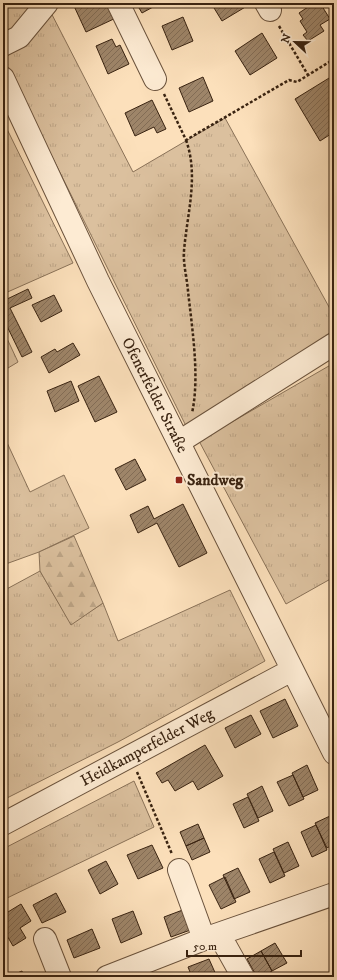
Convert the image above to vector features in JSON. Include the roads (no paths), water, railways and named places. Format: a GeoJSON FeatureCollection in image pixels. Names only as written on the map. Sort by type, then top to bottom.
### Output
{"type":"FeatureCollection","features":[{"type":"Feature","properties":{"kind":"street"},"geometry":{"type":"LineString","coordinates":[[3,45],[19,37],[47,3]]}},
{"type":"Feature","properties":{"kind":"street"},"geometry":{"type":"LineString","coordinates":[[118,3],[155,80]]}},
{"type":"Feature","properties":{"kind":"street","name":"Ofenerfelder Straße"},"geometry":{"type":"LineString","coordinates":[[3,78],[98,281],[182,440],[292,670],[334,753]]}},
{"type":"Feature","properties":{"kind":"street"},"geometry":{"type":"LineString","coordinates":[[182,440],[216,417],[334,344]]}},
{"type":"Feature","properties":{"kind":"street","name":"Heidkamperfelder Weg"},"geometry":{"type":"LineString","coordinates":[[3,824],[292,670]]}},
{"type":"Feature","properties":{"kind":"street"},"geometry":{"type":"LineString","coordinates":[[179,870],[212,937],[243,977]]}},
{"type":"Feature","properties":{"kind":"street"},"geometry":{"type":"LineString","coordinates":[[107,977],[212,937],[334,894]]}},
{"type":"Feature","properties":{"kind":"street"},"geometry":{"type":"LineString","coordinates":[[45,939],[60,977]]}},
{"type":"Feature","properties":{"kind":"place","name":"Sandweg"},"geometry":{"type":"Point","coordinates":[179,480]}}]}
